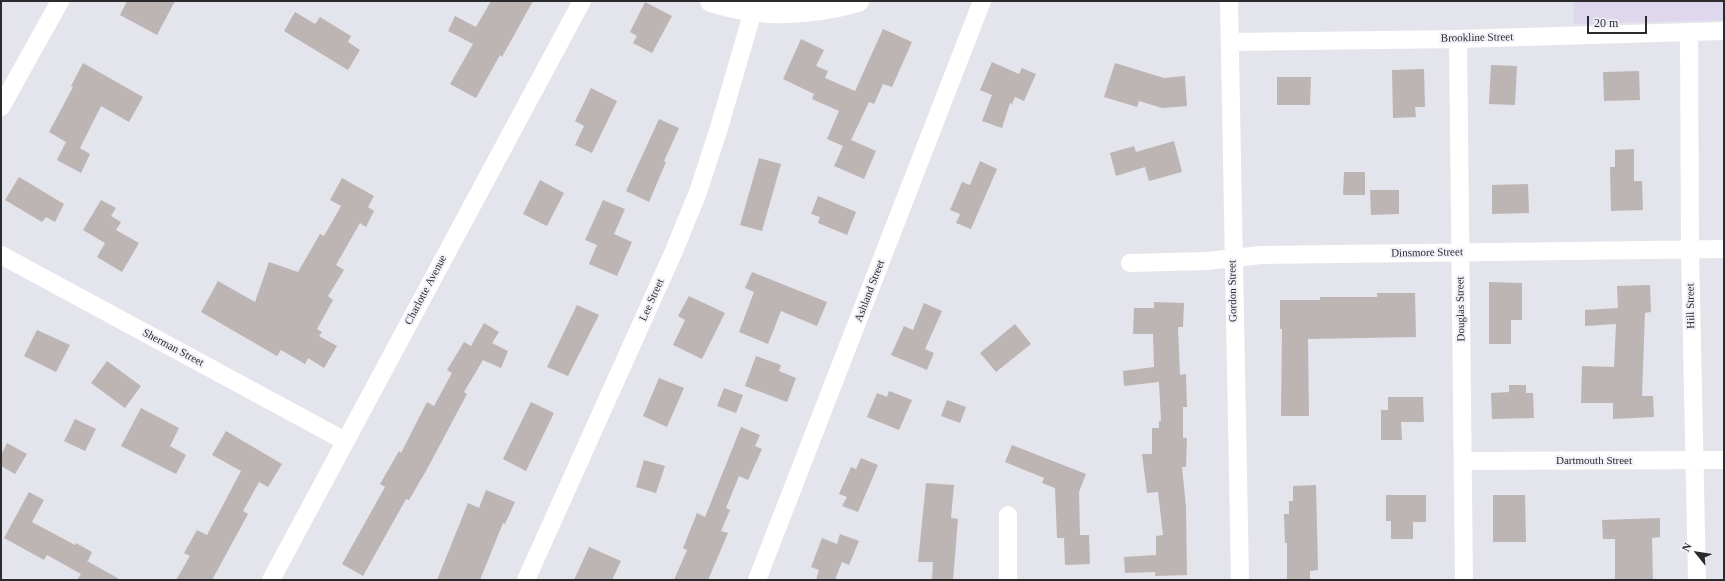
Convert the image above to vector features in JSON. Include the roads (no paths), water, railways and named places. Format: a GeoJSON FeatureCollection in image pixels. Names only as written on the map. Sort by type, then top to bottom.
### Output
{"type":"FeatureCollection","features":[{"type":"Feature","properties":{"kind":"street"},"geometry":{"type":"LineString","coordinates":[[1,107],[60,1]]}},
{"type":"Feature","properties":{"kind":"street","name":"Charlotte Avenue"},"geometry":{"type":"LineString","coordinates":[[271,580],[582,1]]}},
{"type":"Feature","properties":{"kind":"street"},"geometry":{"type":"LineString","coordinates":[[711,1],[725,6],[753,11],[788,13],[810,12],[858,1]]}},
{"type":"Feature","properties":{"kind":"street","name":"Ashland Street"},"geometry":{"type":"LineString","coordinates":[[756,580],[982,1]]}},
{"type":"Feature","properties":{"kind":"street","name":"Gordon Street"},"geometry":{"type":"LineString","coordinates":[[1229,1],[1240,580]]}},
{"type":"Feature","properties":{"kind":"street","name":"Lee Street"},"geometry":{"type":"LineString","coordinates":[[526,580],[674,251],[698,192],[719,128],[753,11]]}},
{"type":"Feature","properties":{"kind":"street","name":"Brookline Street"},"geometry":{"type":"LineString","coordinates":[[1230,42],[1458,39],[1724,31]]}},
{"type":"Feature","properties":{"kind":"street","name":"Hill Street"},"geometry":{"type":"LineString","coordinates":[[1689,32],[1690,249],[1697,580]]}},
{"type":"Feature","properties":{"kind":"street","name":"Douglas Street"},"geometry":{"type":"LineString","coordinates":[[1458,39],[1464,461],[1464,580]]}},
{"type":"Feature","properties":{"kind":"street","name":"Dinsmore Street"},"geometry":{"type":"LineString","coordinates":[[1130,263],[1207,261],[1261,255],[1724,249]]}},
{"type":"Feature","properties":{"kind":"street","name":"Sherman Street"},"geometry":{"type":"LineString","coordinates":[[1,255],[345,441]]}},
{"type":"Feature","properties":{"kind":"street","name":"Dartmouth Street"},"geometry":{"type":"LineString","coordinates":[[1464,461],[1724,460]]}},
{"type":"Feature","properties":{"kind":"street"},"geometry":{"type":"LineString","coordinates":[[1008,515],[1008,580]]}}]}
